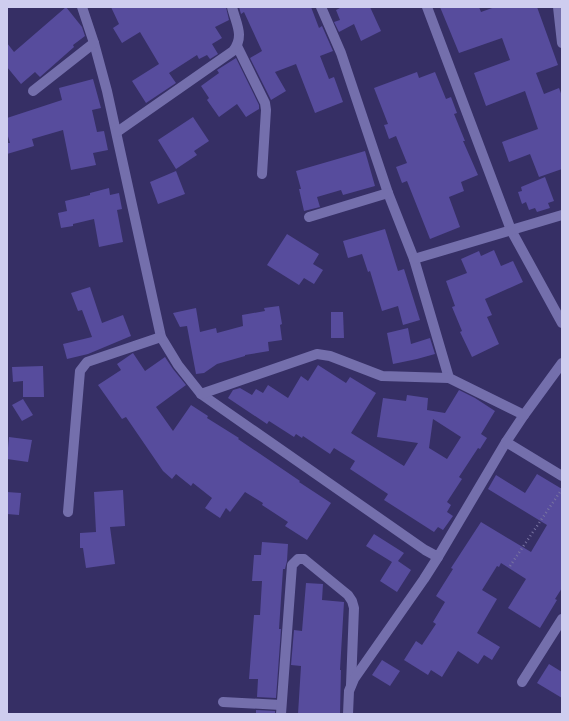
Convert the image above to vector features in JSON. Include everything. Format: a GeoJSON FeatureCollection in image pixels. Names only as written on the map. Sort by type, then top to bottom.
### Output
{"type":"FeatureCollection","features":[{"type":"Feature","properties":{"kind":"street"},"geometry":{"type":"LineString","coordinates":[[82,7],[94,43],[117,132],[161,337],[178,365],[201,394],[425,550],[438,557]]}},
{"type":"Feature","properties":{"kind":"street"},"geometry":{"type":"LineString","coordinates":[[117,132],[226,57],[238,46],[240,38],[232,7]]}},
{"type":"Feature","properties":{"kind":"street"},"geometry":{"type":"LineString","coordinates":[[321,7],[340,53],[388,193],[414,259],[450,378]]}},
{"type":"Feature","properties":{"kind":"street"},"geometry":{"type":"LineString","coordinates":[[427,7],[511,230],[562,323]]}},
{"type":"Feature","properties":{"kind":"street"},"geometry":{"type":"LineString","coordinates":[[558,7],[562,43]]}},
{"type":"Feature","properties":{"kind":"street"},"geometry":{"type":"LineString","coordinates":[[33,91],[94,43]]}},
{"type":"Feature","properties":{"kind":"street"},"geometry":{"type":"LineString","coordinates":[[238,46],[266,110],[262,174]]}},
{"type":"Feature","properties":{"kind":"street"},"geometry":{"type":"LineString","coordinates":[[309,217],[388,193]]}},
{"type":"Feature","properties":{"kind":"street"},"geometry":{"type":"LineString","coordinates":[[414,259],[562,215]]}},
{"type":"Feature","properties":{"kind":"street"},"geometry":{"type":"LineString","coordinates":[[68,512],[80,371],[82,367],[87,362],[161,337]]}},
{"type":"Feature","properties":{"kind":"street"},"geometry":{"type":"LineString","coordinates":[[201,394],[317,354],[330,356],[382,376],[450,378],[524,415]]}},
{"type":"Feature","properties":{"kind":"street"},"geometry":{"type":"LineString","coordinates":[[351,685],[438,557],[506,442],[562,363]]}},
{"type":"Feature","properties":{"kind":"street"},"geometry":{"type":"LineString","coordinates":[[506,442],[562,476]]}},
{"type":"Feature","properties":{"kind":"street"},"geometry":{"type":"LineString","coordinates":[[223,702],[281,710],[292,565],[298,559],[304,559],[348,595],[354,608],[351,685],[348,714]]}},
{"type":"Feature","properties":{"kind":"street"},"geometry":{"type":"LineString","coordinates":[[522,682],[562,619]]}},
{"type":"Feature","properties":{"kind":"path"},"geometry":{"type":"LineString","coordinates":[[510,566],[562,489]]}},
{"type":"Feature","properties":{"kind":"building"},"geometry":{"type":"Polygon","coordinates":[[[66,7],[82,27],[85,36],[73,45],[74,47],[40,77],[35,72],[21,84],[7,67],[7,43],[14,52],[66,7]]]}},
{"type":"Feature","properties":{"kind":"building"},"geometry":{"type":"Polygon","coordinates":[[[111,7],[226,7],[229,20],[215,27],[222,38],[212,44],[218,54],[210,59],[207,55],[199,59],[197,55],[169,73],[176,83],[146,103],[132,81],[159,64],[140,32],[122,43],[113,28],[119,24],[111,7]]]}},
{"type":"Feature","properties":{"kind":"building"},"geometry":{"type":"Polygon","coordinates":[[[239,7],[311,7],[319,28],[322,26],[333,51],[320,56],[329,79],[334,77],[343,102],[315,113],[296,64],[275,72],[286,91],[271,100],[250,58],[262,51],[244,12],[241,14],[239,7]]]}},
{"type":"Feature","properties":{"kind":"building"},"geometry":{"type":"Polygon","coordinates":[[[342,7],[370,7],[381,31],[361,41],[354,24],[339,32],[334,22],[340,20],[336,10],[342,7]]]}},
{"type":"Feature","properties":{"kind":"building"},"geometry":{"type":"Polygon","coordinates":[[[440,7],[479,7],[481,12],[495,7],[537,7],[558,65],[536,73],[544,94],[559,88],[562,96],[562,169],[539,177],[530,154],[509,162],[502,142],[538,129],[525,91],[486,106],[474,73],[510,60],[502,38],[459,53],[440,7]]]}},
{"type":"Feature","properties":{"kind":"building"},"geometry":{"type":"Polygon","coordinates":[[[236,58],[259,105],[259,109],[246,117],[237,104],[219,117],[207,100],[209,98],[201,86],[219,73],[217,70],[236,58]]]}},
{"type":"Feature","properties":{"kind":"building"},"geometry":{"type":"Polygon","coordinates":[[[417,72],[419,78],[435,72],[446,99],[451,97],[457,113],[454,114],[465,141],[463,141],[478,175],[461,182],[464,191],[449,197],[460,227],[430,239],[407,181],[402,183],[396,167],[407,163],[396,136],[389,139],[384,125],[388,124],[374,88],[417,72]]]}},
{"type":"Feature","properties":{"kind":"building"},"geometry":{"type":"Polygon","coordinates":[[[93,79],[101,108],[92,110],[97,132],[104,131],[108,150],[93,153],[96,165],[71,170],[63,130],[32,139],[34,146],[7,154],[7,143],[10,143],[7,133],[7,118],[62,100],[59,88],[93,79]]]}},
{"type":"Feature","properties":{"kind":"building"},"geometry":{"type":"Polygon","coordinates":[[[193,117],[209,141],[194,151],[197,155],[176,169],[158,140],[193,117]]]}},
{"type":"Feature","properties":{"kind":"building"},"geometry":{"type":"Polygon","coordinates":[[[365,151],[375,186],[343,195],[341,190],[317,197],[320,207],[304,211],[299,189],[301,189],[296,171],[365,151]]]}},
{"type":"Feature","properties":{"kind":"building"},"geometry":{"type":"Polygon","coordinates":[[[176,171],[185,194],[158,204],[150,182],[176,171]]]}},
{"type":"Feature","properties":{"kind":"building"},"geometry":{"type":"Polygon","coordinates":[[[545,177],[554,201],[548,203],[550,208],[537,212],[535,208],[529,210],[526,202],[522,204],[518,192],[522,191],[521,187],[545,177]]]}},
{"type":"Feature","properties":{"kind":"building"},"geometry":{"type":"Polygon","coordinates":[[[109,188],[110,195],[119,193],[122,209],[117,210],[123,242],[99,247],[94,219],[73,224],[73,226],[61,228],[58,213],[67,211],[65,201],[90,195],[90,193],[109,188]]]}},
{"type":"Feature","properties":{"kind":"building"},"geometry":{"type":"Polygon","coordinates":[[[385,229],[398,271],[404,269],[420,320],[403,325],[398,306],[382,311],[370,271],[368,272],[362,254],[348,258],[343,241],[385,229]]]}},
{"type":"Feature","properties":{"kind":"building"},"geometry":{"type":"Polygon","coordinates":[[[287,234],[319,254],[313,264],[323,270],[314,284],[304,278],[299,285],[267,265],[287,234]]]}},
{"type":"Feature","properties":{"kind":"building"},"geometry":{"type":"Polygon","coordinates":[[[494,250],[501,266],[513,261],[523,282],[485,299],[492,315],[487,317],[499,344],[472,357],[460,332],[462,331],[452,307],[455,306],[446,281],[467,273],[461,259],[479,251],[481,256],[494,250]]]}},
{"type":"Feature","properties":{"kind":"building"},"geometry":{"type":"Polygon","coordinates":[[[90,287],[102,323],[123,315],[131,336],[88,354],[67,359],[63,344],[92,337],[82,310],[78,311],[71,293],[90,287]]]}},
{"type":"Feature","properties":{"kind":"building"},"geometry":{"type":"Polygon","coordinates":[[[279,306],[282,324],[280,325],[282,340],[268,342],[269,351],[245,355],[217,364],[204,373],[196,374],[187,326],[180,327],[173,313],[196,308],[200,332],[216,328],[217,333],[243,326],[242,315],[265,311],[264,308],[279,306]]]}},
{"type":"Feature","properties":{"kind":"building"},"geometry":{"type":"Polygon","coordinates":[[[331,312],[343,312],[344,338],[331,338],[331,312]]]}},
{"type":"Feature","properties":{"kind":"building"},"geometry":{"type":"Polygon","coordinates":[[[408,328],[411,344],[430,338],[435,354],[393,364],[387,333],[408,328]]]}},
{"type":"Feature","properties":{"kind":"building"},"geometry":{"type":"Polygon","coordinates":[[[133,353],[145,371],[165,357],[186,385],[156,407],[173,431],[191,405],[208,416],[207,418],[239,438],[238,439],[331,503],[307,540],[285,526],[288,522],[262,505],[263,503],[245,492],[230,512],[226,508],[220,518],[205,508],[212,498],[193,483],[191,486],[176,474],[172,479],[163,471],[126,417],[122,419],[98,385],[121,370],[117,364],[133,353]]]}},
{"type":"Feature","properties":{"kind":"building"},"geometry":{"type":"Polygon","coordinates":[[[318,365],[346,383],[350,377],[376,393],[351,433],[404,466],[418,443],[377,437],[383,398],[406,401],[407,395],[428,398],[427,410],[445,413],[459,390],[495,411],[481,434],[487,438],[480,449],[478,448],[459,477],[462,479],[447,502],[451,505],[447,512],[453,516],[443,530],[438,527],[434,532],[384,500],[388,494],[350,469],[355,461],[334,448],[330,454],[303,436],[302,438],[296,434],[294,437],[269,421],[267,424],[228,398],[233,390],[240,388],[252,395],[256,389],[263,393],[268,385],[288,398],[301,376],[308,381],[318,365]],[[433,419],[429,448],[447,459],[461,437],[433,419]]]}},
{"type":"Feature","properties":{"kind":"building"},"geometry":{"type":"Polygon","coordinates":[[[43,366],[44,397],[23,397],[23,381],[13,382],[12,367],[43,366]]]}},
{"type":"Feature","properties":{"kind":"building"},"geometry":{"type":"Polygon","coordinates":[[[23,399],[33,415],[22,421],[12,405],[23,399]]]}},
{"type":"Feature","properties":{"kind":"building"},"geometry":{"type":"Polygon","coordinates":[[[9,437],[32,440],[28,462],[7,459],[9,437]]]}},
{"type":"Feature","properties":{"kind":"building"},"geometry":{"type":"Polygon","coordinates":[[[537,474],[562,489],[562,588],[555,599],[557,600],[540,628],[508,608],[526,579],[501,563],[499,567],[497,566],[482,590],[497,599],[477,633],[500,647],[492,660],[484,655],[478,664],[458,651],[442,677],[431,670],[428,675],[404,660],[416,641],[422,645],[436,624],[433,622],[445,602],[436,596],[453,569],[451,568],[481,522],[531,552],[547,525],[488,489],[496,475],[525,493],[537,474]]]}},
{"type":"Feature","properties":{"kind":"building"},"geometry":{"type":"Polygon","coordinates":[[[123,490],[125,526],[110,527],[115,564],[86,568],[83,548],[80,548],[80,533],[96,532],[94,492],[123,490]]]}},
{"type":"Feature","properties":{"kind":"building"},"geometry":{"type":"Polygon","coordinates":[[[7,492],[21,493],[19,515],[7,514],[7,492]]]}},
{"type":"Feature","properties":{"kind":"building"},"geometry":{"type":"Polygon","coordinates":[[[374,534],[404,553],[398,561],[411,570],[397,592],[380,581],[392,562],[366,546],[374,534]]]}},
{"type":"Feature","properties":{"kind":"building"},"geometry":{"type":"Polygon","coordinates":[[[262,542],[288,544],[287,561],[285,569],[283,569],[279,629],[281,629],[276,698],[257,697],[258,679],[249,679],[254,615],[260,615],[262,581],[252,581],[254,555],[261,555],[262,542]]]}},
{"type":"Feature","properties":{"kind":"building"},"geometry":{"type":"Polygon","coordinates":[[[306,583],[323,584],[322,600],[344,602],[340,670],[340,714],[298,714],[301,666],[291,665],[294,630],[302,631],[306,583]]]}},
{"type":"Feature","properties":{"kind":"building"},"geometry":{"type":"Polygon","coordinates":[[[382,660],[400,671],[390,686],[372,675],[382,660]]]}},
{"type":"Feature","properties":{"kind":"building"},"geometry":{"type":"Polygon","coordinates":[[[549,664],[562,672],[562,698],[537,683],[549,664]]]}},
{"type":"Feature","properties":{"kind":"building"},"geometry":{"type":"Polygon","coordinates":[[[256,710],[275,711],[275,714],[256,714],[256,710]]]}}]}
